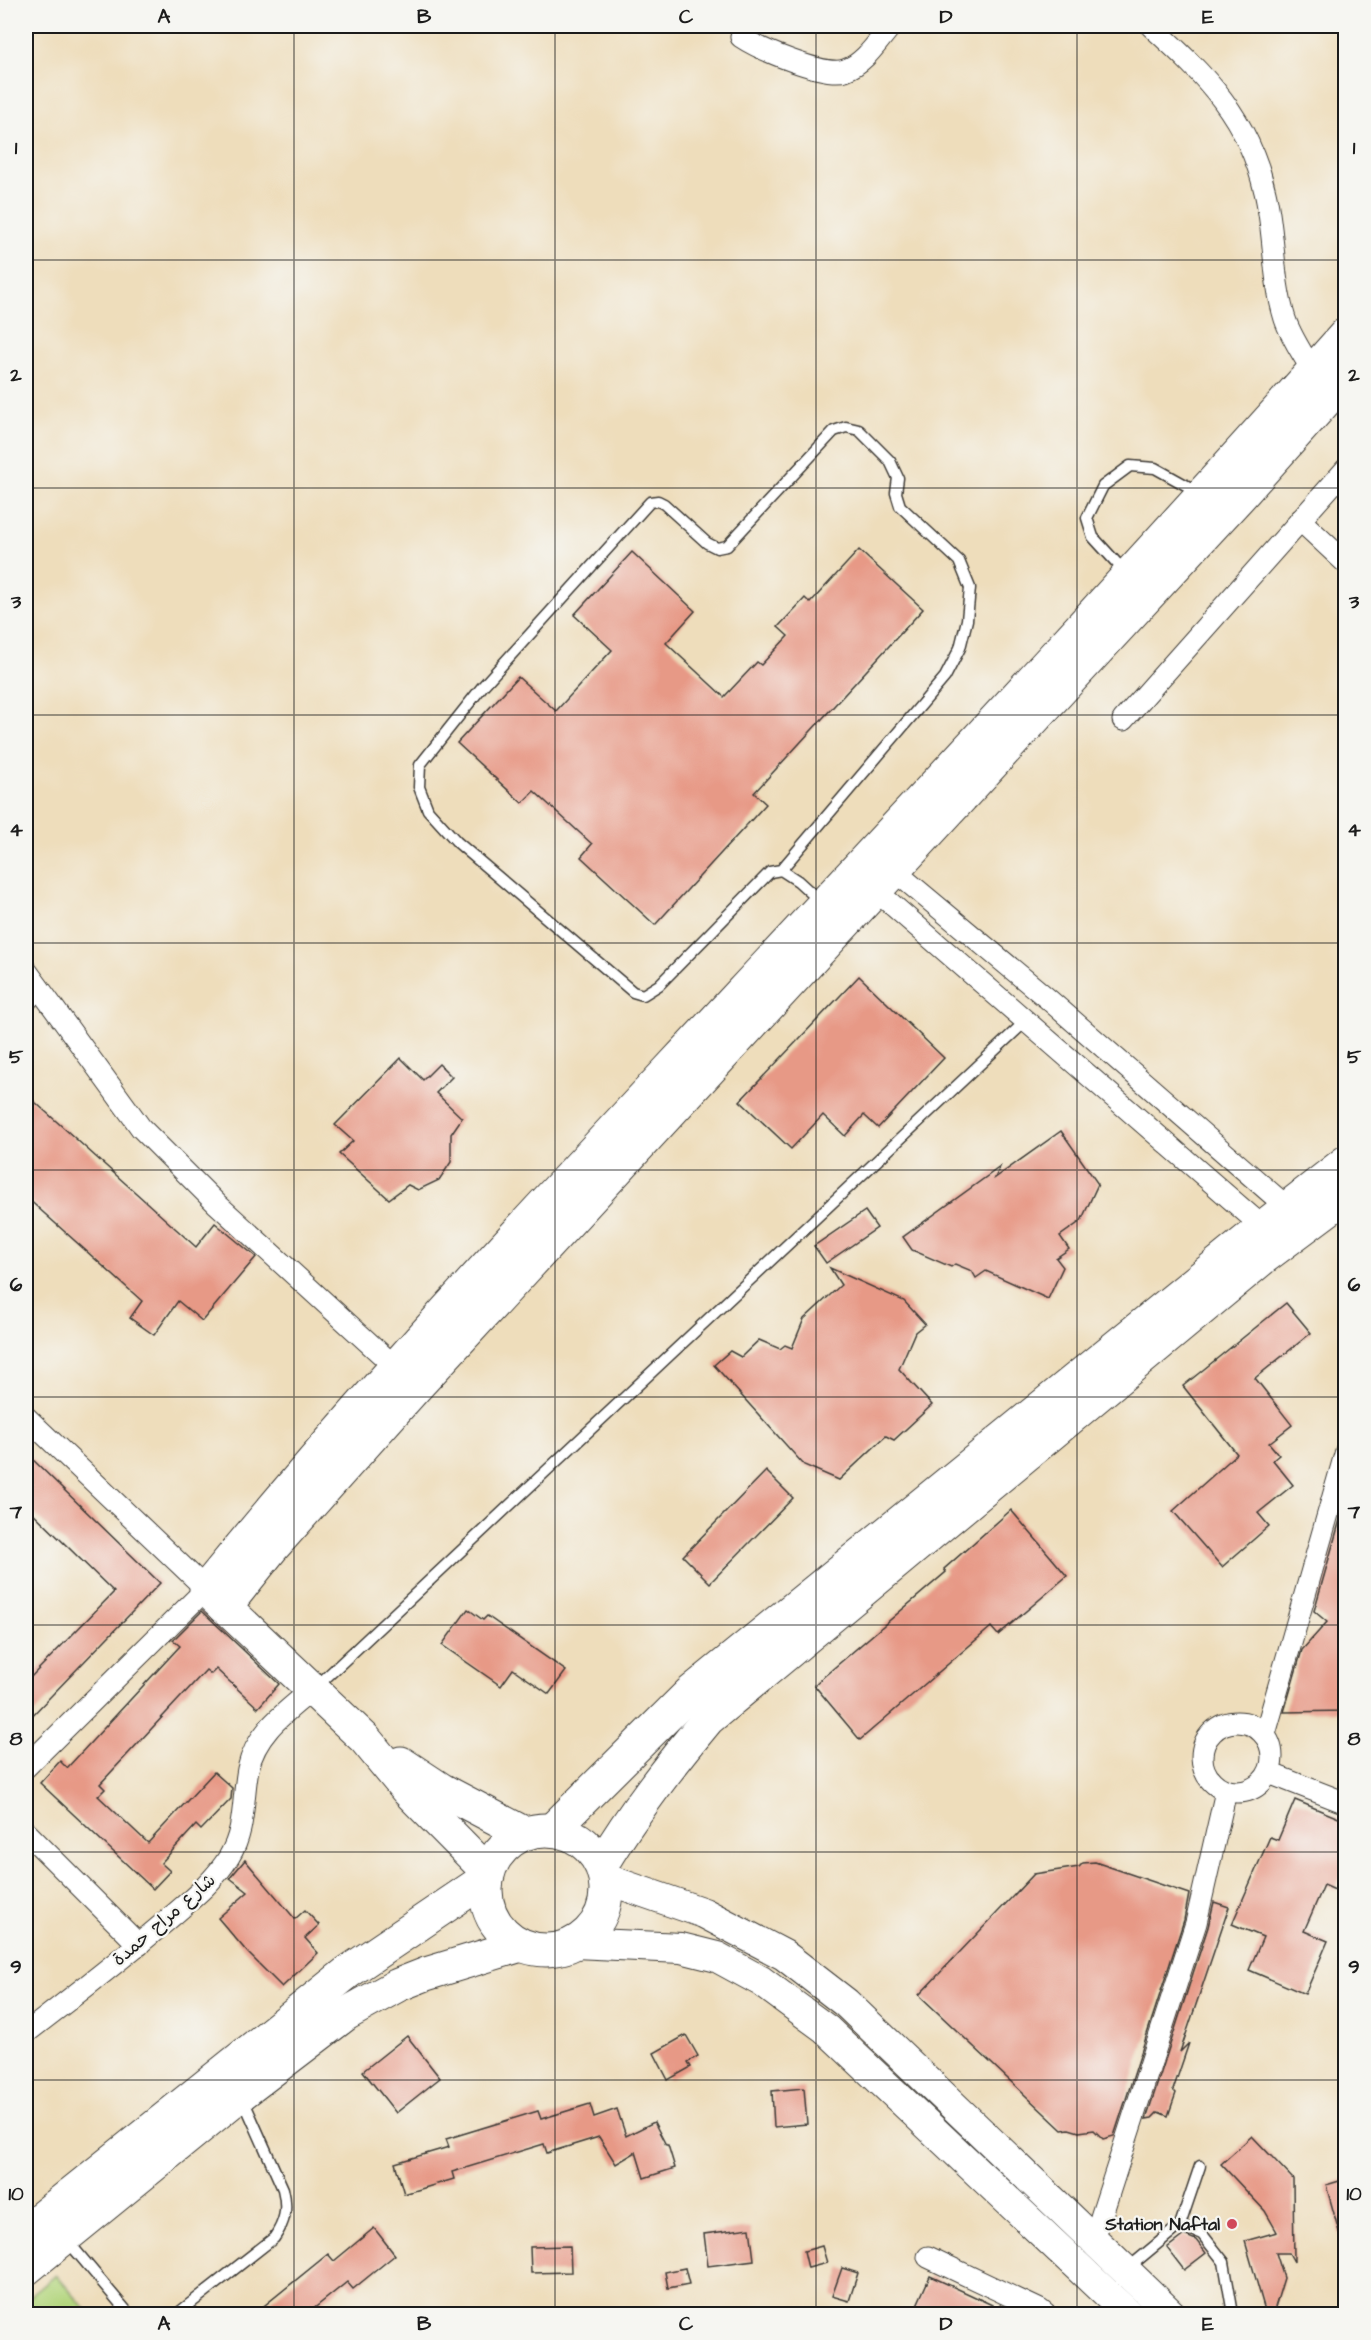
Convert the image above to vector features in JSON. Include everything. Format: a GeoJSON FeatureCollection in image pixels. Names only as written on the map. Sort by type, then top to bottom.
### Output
{"type":"FeatureCollection","features":[{"type":"Feature","properties":{"kind":"main road"},"geometry":{"type":"LineString","coordinates":[[488,1875],[407,1790],[365,1739],[216,1598],[272,1548],[406,1377],[873,871],[1220,487],[1313,371],[1346,334]]}},
{"type":"Feature","properties":{"kind":"main road"},"geometry":{"type":"LineString","coordinates":[[615,1149],[824,904],[873,871],[1127,574],[1220,487],[1346,378]]}},
{"type":"Feature","properties":{"kind":"main road"},"geometry":{"type":"LineString","coordinates":[[365,1739],[442,1790],[538,1831],[568,1833],[582,1840],[593,1850],[604,1871],[607,1898],[602,1916],[591,1932],[575,1943],[557,1950],[539,1950],[520,1945],[507,1936],[493,1917],[486,1894],[488,1875],[502,1848],[512,1839],[538,1831],[690,1693],[1346,1162]]}},
{"type":"Feature","properties":{"kind":"main road"},"geometry":{"type":"LineString","coordinates":[[604,1871],[630,1818],[664,1771],[708,1719],[1263,1258],[1346,1196]]}},
{"type":"Feature","properties":{"kind":"main road"},"geometry":{"type":"LineString","coordinates":[[604,1871],[704,1913],[784,1956],[846,2003],[1171,2314]]}},
{"type":"Feature","properties":{"kind":"main road"},"geometry":{"type":"LineString","coordinates":[[26,2230],[348,1972],[488,1875]]}},
{"type":"Feature","properties":{"kind":"main road"},"geometry":{"type":"LineString","coordinates":[[575,1943],[681,1948],[717,1957],[761,1981],[826,2029],[1128,2314]]}},
{"type":"Feature","properties":{"kind":"main road"},"geometry":{"type":"LineString","coordinates":[[26,2269],[241,2094],[346,2014],[371,1998],[426,1974],[520,1945]]}},
{"type":"Feature","properties":{"kind":"street"},"geometry":{"type":"LineString","coordinates":[[741,37],[774,55],[825,69],[843,71],[866,56],[891,26]]}},
{"type":"Feature","properties":{"kind":"street"},"geometry":{"type":"LineString","coordinates":[[1151,26],[1188,59],[1214,88],[1242,127],[1256,160],[1266,193],[1285,319],[1313,371]]}},
{"type":"Feature","properties":{"kind":"street"},"geometry":{"type":"LineString","coordinates":[[1122,720],[1346,469]]}},
{"type":"Feature","properties":{"kind":"street"},"geometry":{"type":"LineString","coordinates":[[1300,520],[1346,563]]}},
{"type":"Feature","properties":{"kind":"street"},"geometry":{"type":"LineString","coordinates":[[873,871],[1048,999],[1275,1218]]}},
{"type":"Feature","properties":{"kind":"street"},"geometry":{"type":"LineString","coordinates":[[873,871],[1027,1020],[1275,1218]]}},
{"type":"Feature","properties":{"kind":"street"},"geometry":{"type":"LineString","coordinates":[[26,970],[32,994],[141,1128],[217,1204],[406,1377]]}},
{"type":"Feature","properties":{"kind":"street"},"geometry":{"type":"LineString","coordinates":[[1027,1020],[1048,999]]}},
{"type":"Feature","properties":{"kind":"street"},"geometry":{"type":"LineString","coordinates":[[26,1417],[216,1598],[26,1767]]}},
{"type":"Feature","properties":{"kind":"street"},"geometry":{"type":"LineString","coordinates":[[1265,1734],[1346,1451]]}},
{"type":"Feature","properties":{"kind":"street","name":"شارع مراح حمدة"},"geometry":{"type":"LineString","coordinates":[[26,2033],[139,1945],[214,1880],[230,1856],[242,1829],[248,1768],[258,1744],[274,1722],[313,1689]]}},
{"type":"Feature","properties":{"kind":"street"},"geometry":{"type":"LineString","coordinates":[[1239,1721],[1249,1723],[1265,1734],[1273,1753],[1269,1773],[1255,1788],[1246,1791],[1226,1791],[1209,1779],[1204,1770],[1202,1750],[1211,1732],[1228,1722],[1239,1721]]}},
{"type":"Feature","properties":{"kind":"street"},"geometry":{"type":"LineString","coordinates":[[1269,1773],[1346,1803]]}},
{"type":"Feature","properties":{"kind":"street"},"geometry":{"type":"LineString","coordinates":[[1094,2239],[1196,1923],[1226,1791]]}},
{"type":"Feature","properties":{"kind":"street"},"geometry":{"type":"LineString","coordinates":[[26,1832],[139,1945]]}},
{"type":"Feature","properties":{"kind":"street"},"geometry":{"type":"LineString","coordinates":[[928,2257],[1046,2314]]}},
{"type":"Feature","properties":{"kind":"lane"},"geometry":{"type":"LineString","coordinates":[[781,870],[945,677],[960,648],[968,620],[970,588],[958,561],[900,506],[896,493],[898,478],[890,461],[859,430],[846,427],[834,431],[727,546],[717,548],[707,543],[664,504],[658,501],[650,502],[482,687],[420,765],[419,787],[428,810],[457,842],[633,992],[643,995],[659,985],[770,872],[781,870],[798,881],[824,904]]}},
{"type":"Feature","properties":{"kind":"lane"},"geometry":{"type":"LineString","coordinates":[[1127,574],[1093,537],[1087,518],[1103,486],[1130,466],[1155,468],[1220,487]]}},
{"type":"Feature","properties":{"kind":"lane"},"geometry":{"type":"LineString","coordinates":[[313,1689],[1027,1020]]}},
{"type":"Feature","properties":{"kind":"lane"},"geometry":{"type":"LineString","coordinates":[[177,2314],[274,2238],[286,2215],[287,2204],[284,2189],[241,2094]]}},
{"type":"Feature","properties":{"kind":"lane"},"geometry":{"type":"LineString","coordinates":[[1126,2270],[1180,2224],[1200,2166]]}},
{"type":"Feature","properties":{"kind":"lane"},"geometry":{"type":"LineString","coordinates":[[1180,2224],[1202,2234],[1224,2262],[1233,2314]]}},
{"type":"Feature","properties":{"kind":"lane"},"geometry":{"type":"LineString","coordinates":[[64,2237],[129,2314]]}},
{"type":"Feature","properties":{"kind":"green space"},"geometry":{"type":"Polygon","coordinates":[[[56,2275],[90,2314],[26,2314],[26,2300],[56,2275]]]}},
{"type":"Feature","properties":{"kind":"building"},"geometry":{"type":"Polygon","coordinates":[[[859,550],[923,609],[754,793],[766,804],[655,925],[581,857],[592,844],[534,791],[522,803],[457,743],[518,677],[556,711],[612,650],[574,615],[632,552],[695,611],[666,643],[724,697],[757,662],[761,665],[788,636],[778,627],[805,598],[810,603],[859,550]]]}},
{"type":"Feature","properties":{"kind":"building"},"geometry":{"type":"Polygon","coordinates":[[[859,976],[944,1058],[878,1128],[864,1115],[845,1136],[823,1115],[791,1149],[740,1101],[859,976]]]}},
{"type":"Feature","properties":{"kind":"building"},"geometry":{"type":"Polygon","coordinates":[[[401,1058],[423,1080],[439,1064],[452,1077],[436,1093],[462,1118],[451,1134],[451,1162],[439,1180],[418,1190],[408,1185],[389,1199],[339,1154],[353,1141],[335,1125],[401,1058]]]}},
{"type":"Feature","properties":{"kind":"building"},"geometry":{"type":"Polygon","coordinates":[[[26,1094],[196,1247],[215,1223],[256,1257],[202,1321],[178,1301],[154,1335],[130,1318],[142,1301],[26,1197],[26,1094]]]}},
{"type":"Feature","properties":{"kind":"building"},"geometry":{"type":"Polygon","coordinates":[[[1061,1131],[1098,1184],[1081,1221],[1060,1236],[1069,1249],[1056,1258],[1063,1267],[1048,1299],[986,1271],[976,1278],[972,1271],[955,1264],[951,1267],[912,1250],[903,1237],[1000,1167],[995,1178],[1061,1131]]]}},
{"type":"Feature","properties":{"kind":"building"},"geometry":{"type":"Polygon","coordinates":[[[865,1211],[877,1228],[826,1263],[814,1246],[865,1211]]]}},
{"type":"Feature","properties":{"kind":"building"},"geometry":{"type":"Polygon","coordinates":[[[830,1268],[904,1301],[925,1324],[915,1332],[899,1369],[932,1405],[894,1440],[886,1436],[839,1480],[804,1465],[714,1365],[730,1351],[741,1357],[759,1340],[780,1349],[785,1345],[792,1348],[804,1319],[841,1285],[830,1268]]]}},
{"type":"Feature","properties":{"kind":"building"},"geometry":{"type":"Polygon","coordinates":[[[1286,1303],[1311,1333],[1255,1378],[1292,1425],[1269,1443],[1279,1455],[1273,1460],[1293,1485],[1258,1513],[1269,1526],[1222,1567],[1173,1511],[1237,1454],[1183,1386],[1286,1303]]]}},
{"type":"Feature","properties":{"kind":"building"},"geometry":{"type":"Polygon","coordinates":[[[26,1453],[160,1583],[26,1722],[26,1682],[114,1592],[26,1506],[26,1453]]]}},
{"type":"Feature","properties":{"kind":"building"},"geometry":{"type":"Polygon","coordinates":[[[766,1471],[793,1498],[710,1583],[683,1556],[766,1471]]]}},
{"type":"Feature","properties":{"kind":"building"},"geometry":{"type":"Polygon","coordinates":[[[1346,1499],[1346,1711],[1284,1712],[1302,1650],[1327,1622],[1314,1611],[1346,1499]]]}},
{"type":"Feature","properties":{"kind":"building"},"geometry":{"type":"Polygon","coordinates":[[[1011,1510],[1067,1576],[998,1635],[991,1627],[860,1740],[814,1685],[946,1572],[944,1569],[1011,1510]]]}},
{"type":"Feature","properties":{"kind":"building"},"geometry":{"type":"Polygon","coordinates":[[[468,1609],[483,1620],[487,1616],[566,1671],[549,1694],[513,1669],[501,1686],[442,1645],[468,1609]]]}},
{"type":"Feature","properties":{"kind":"building"},"geometry":{"type":"Polygon","coordinates":[[[202,1611],[279,1684],[258,1708],[216,1669],[211,1674],[206,1670],[100,1784],[105,1789],[98,1796],[148,1843],[214,1772],[232,1788],[231,1799],[201,1830],[196,1825],[161,1863],[170,1871],[153,1889],[40,1783],[60,1761],[67,1768],[180,1646],[173,1640],[202,1611]]]}},
{"type":"Feature","properties":{"kind":"building"},"geometry":{"type":"Polygon","coordinates":[[[1295,1800],[1346,1821],[1346,1866],[1335,1890],[1324,1885],[1304,1931],[1328,1941],[1305,1994],[1249,1970],[1263,1937],[1232,1924],[1270,1837],[1278,1840],[1295,1800]]]}},
{"type":"Feature","properties":{"kind":"building"},"geometry":{"type":"Polygon","coordinates":[[[245,1860],[295,1919],[305,1910],[319,1925],[305,1938],[318,1953],[282,1987],[248,1953],[218,1918],[248,1892],[230,1878],[245,1860]]]}},
{"type":"Feature","properties":{"kind":"building"},"geometry":{"type":"Polygon","coordinates":[[[1095,1862],[1189,1894],[1184,1920],[1114,2136],[1103,2139],[1094,2130],[1079,2132],[1069,2129],[1062,2130],[919,1995],[1034,1874],[1079,1867],[1083,1863],[1095,1862]]]}},
{"type":"Feature","properties":{"kind":"building"},"geometry":{"type":"Polygon","coordinates":[[[1214,1902],[1229,1907],[1180,2052],[1189,2043],[1173,2090],[1176,2093],[1168,2116],[1158,2112],[1152,2118],[1146,2119],[1208,1927],[1214,1902]]]}},
{"type":"Feature","properties":{"kind":"building"},"geometry":{"type":"Polygon","coordinates":[[[686,2035],[698,2056],[688,2062],[691,2067],[668,2080],[654,2053],[686,2035]]]}},
{"type":"Feature","properties":{"kind":"building"},"geometry":{"type":"Polygon","coordinates":[[[407,2036],[440,2078],[396,2113],[363,2071],[407,2036]]]}},
{"type":"Feature","properties":{"kind":"building"},"geometry":{"type":"Polygon","coordinates":[[[804,2088],[807,2124],[774,2127],[772,2091],[804,2088]]]}},
{"type":"Feature","properties":{"kind":"building"},"geometry":{"type":"Polygon","coordinates":[[[590,2104],[594,2117],[617,2109],[626,2136],[654,2122],[668,2145],[675,2168],[644,2178],[636,2152],[616,2164],[599,2137],[547,2153],[544,2144],[452,2172],[454,2179],[404,2194],[395,2163],[449,2147],[446,2139],[538,2111],[541,2119],[590,2104]]]}},
{"type":"Feature","properties":{"kind":"building"},"geometry":{"type":"Polygon","coordinates":[[[1252,2136],[1293,2179],[1294,2262],[1289,2253],[1276,2253],[1284,2278],[1273,2314],[1266,2314],[1245,2241],[1277,2232],[1265,2211],[1221,2164],[1252,2136]]]}},
{"type":"Feature","properties":{"kind":"building"},"geometry":{"type":"Polygon","coordinates":[[[1346,2179],[1346,2238],[1341,2239],[1326,2185],[1346,2179]]]}},
{"type":"Feature","properties":{"kind":"building"},"geometry":{"type":"Polygon","coordinates":[[[374,2228],[395,2255],[353,2289],[347,2282],[307,2314],[254,2314],[328,2254],[334,2261],[374,2228]]]}},
{"type":"Feature","properties":{"kind":"building"},"geometry":{"type":"Polygon","coordinates":[[[750,2228],[754,2260],[708,2266],[704,2234],[750,2228]]]}},
{"type":"Feature","properties":{"kind":"building"},"geometry":{"type":"Polygon","coordinates":[[[1184,2235],[1196,2240],[1206,2253],[1184,2270],[1167,2248],[1184,2235]]]}},
{"type":"Feature","properties":{"kind":"building"},"geometry":{"type":"Polygon","coordinates":[[[570,2246],[571,2272],[531,2273],[530,2247],[570,2246]]]}},
{"type":"Feature","properties":{"kind":"building"},"geometry":{"type":"Polygon","coordinates":[[[822,2246],[827,2263],[808,2268],[804,2251],[822,2246]]]}},
{"type":"Feature","properties":{"kind":"building"},"geometry":{"type":"Polygon","coordinates":[[[685,2268],[689,2284],[668,2288],[665,2272],[685,2268]]]}},
{"type":"Feature","properties":{"kind":"building"},"geometry":{"type":"Polygon","coordinates":[[[842,2268],[858,2273],[849,2301],[832,2296],[842,2268]]]}},
{"type":"Feature","properties":{"kind":"building"},"geometry":{"type":"Polygon","coordinates":[[[930,2276],[971,2295],[1011,2314],[913,2314],[930,2276]]]}},
{"type":"Feature","properties":{"kind":"place","name":"Station Naftal"},"geometry":{"type":"Point","coordinates":[1232,2224]}}]}
